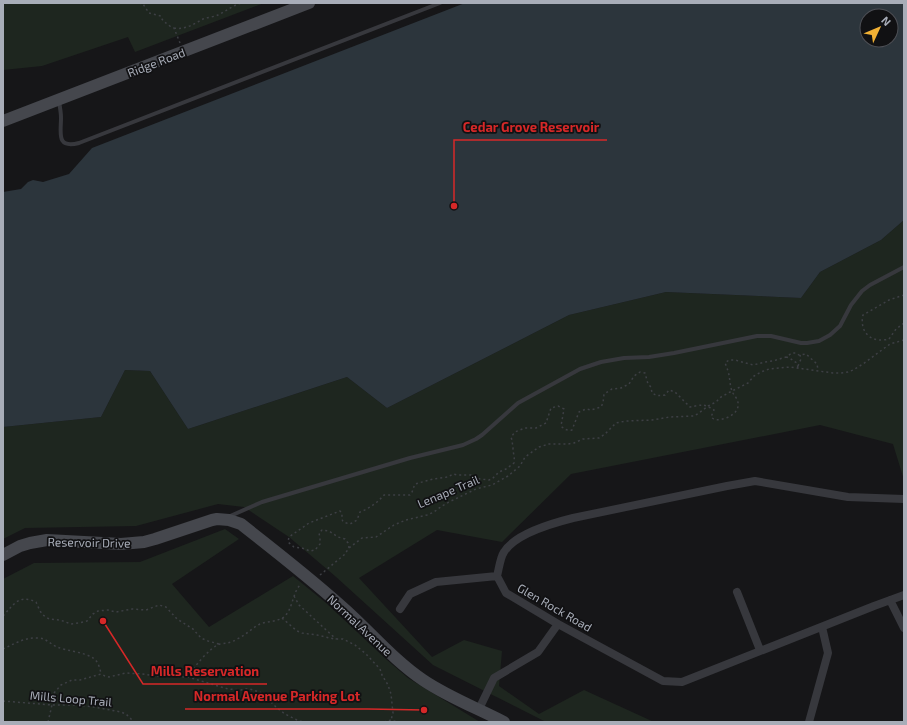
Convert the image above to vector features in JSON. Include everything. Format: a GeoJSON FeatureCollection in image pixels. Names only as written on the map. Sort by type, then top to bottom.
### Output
{"type":"FeatureCollection","features":[{"type":"Feature","properties":{"kind":"street","name":"Ridge Road"},"geometry":{"type":"LineString","coordinates":[[3,121],[309,3]]}},
{"type":"Feature","properties":{"kind":"street"},"geometry":{"type":"LineString","coordinates":[[400,609],[410,594],[436,582],[497,576],[503,552],[512,543],[528,533],[549,524],[581,517],[756,481],[848,497],[904,499]]}},
{"type":"Feature","properties":{"kind":"street","name":"Reservoir Drive"},"geometry":{"type":"LineString","coordinates":[[3,555],[11,550],[25,545],[47,540],[121,544],[144,542],[155,540],[212,520],[223,519]]}},
{"type":"Feature","properties":{"kind":"street","name":"Normal Avenue"},"geometry":{"type":"LineString","coordinates":[[223,519],[241,524],[310,579],[340,604],[402,664],[422,679],[441,691],[504,722]]}},
{"type":"Feature","properties":{"kind":"street","name":"Glen Rock Road"},"geometry":{"type":"LineString","coordinates":[[497,576],[506,593],[558,624],[663,681],[682,682],[760,650],[904,596]]}},
{"type":"Feature","properties":{"kind":"street"},"geometry":{"type":"LineString","coordinates":[[737,592],[760,650]]}},
{"type":"Feature","properties":{"kind":"street"},"geometry":{"type":"LineString","coordinates":[[890,600],[904,628]]}},
{"type":"Feature","properties":{"kind":"street"},"geometry":{"type":"LineString","coordinates":[[479,709],[494,678],[538,652],[558,624]]}},
{"type":"Feature","properties":{"kind":"street"},"geometry":{"type":"LineString","coordinates":[[809,722],[828,652],[822,626]]}},
{"type":"Feature","properties":{"kind":"lane"},"geometry":{"type":"LineString","coordinates":[[58,100],[61,117],[61,137],[66,144],[72,145],[440,3]]}},
{"type":"Feature","properties":{"kind":"lane"},"geometry":{"type":"LineString","coordinates":[[223,519],[262,502],[410,458],[457,447],[470,442],[482,435],[518,403],[580,369],[601,362],[674,353],[757,336],[777,337],[801,342],[819,341],[830,335],[840,326],[851,305],[862,291],[870,285],[904,267]]}},
{"type":"Feature","properties":{"kind":"path"},"geometry":{"type":"LineString","coordinates":[[139,3],[143,4],[149,13],[160,16],[168,25],[179,29],[196,24],[241,3]]}},
{"type":"Feature","properties":{"kind":"path"},"geometry":{"type":"LineString","coordinates":[[174,28],[183,52]]}},
{"type":"Feature","properties":{"kind":"path"},"geometry":{"type":"LineString","coordinates":[[889,339],[878,340],[870,337],[862,327],[861,321],[863,315],[889,300],[904,295]]}},
{"type":"Feature","properties":{"kind":"path"},"geometry":{"type":"LineString","coordinates":[[890,344],[889,339],[896,329],[904,323]]}},
{"type":"Feature","properties":{"kind":"path","name":"Lenape Trail"},"geometry":{"type":"LineString","coordinates":[[282,618],[287,614],[296,590],[300,585],[319,575],[362,538],[376,537],[394,525],[406,520],[427,515],[449,502],[476,490],[492,485],[508,476],[520,466],[525,457],[538,447],[549,444],[574,444],[583,439],[599,438],[616,423],[626,421],[694,416],[732,391],[748,383],[754,376],[769,369],[790,367],[833,373],[853,370],[890,344],[904,340]]}},
{"type":"Feature","properties":{"kind":"path"},"geometry":{"type":"LineString","coordinates":[[349,548],[345,539],[322,530],[319,533],[320,544],[315,550],[310,551],[294,547],[288,542],[289,537],[309,523],[340,511],[342,513],[342,521],[350,524],[357,520],[360,512],[374,505],[384,495],[410,495],[415,484],[448,477],[453,474],[471,475],[480,479],[492,479],[499,472],[514,463],[515,457],[511,438],[515,432],[525,428],[536,428],[546,423],[550,408],[558,406],[564,409],[560,426],[565,430],[572,430],[579,412],[586,409],[591,410],[601,407],[604,394],[612,389],[621,388],[629,384],[634,376],[640,372],[645,373],[652,393],[662,396],[669,390],[675,392],[690,407],[702,404],[708,406],[714,410],[711,417],[718,420],[732,415],[738,408],[725,363],[729,360],[735,360],[753,365],[786,357],[792,352],[800,355],[808,355],[817,364],[818,370]]}},
{"type":"Feature","properties":{"kind":"path"},"geometry":{"type":"LineString","coordinates":[[798,368],[801,359],[800,355]]}},
{"type":"Feature","properties":{"kind":"path"},"geometry":{"type":"LineString","coordinates":[[786,357],[797,363],[798,368]]}},
{"type":"Feature","properties":{"kind":"path"},"geometry":{"type":"LineString","coordinates":[[294,596],[299,605],[336,639]]}},
{"type":"Feature","properties":{"kind":"path"},"geometry":{"type":"LineString","coordinates":[[3,616],[16,602],[28,598],[36,602],[43,615],[71,624],[87,621],[98,611],[108,610],[116,612],[146,610],[159,605],[166,607],[177,619],[193,629],[201,638],[219,644],[227,644],[239,639],[255,627],[282,618],[297,631],[343,640],[355,644],[366,654],[380,669],[388,685],[391,694],[393,713],[391,720]]}},
{"type":"Feature","properties":{"kind":"path"},"geometry":{"type":"LineString","coordinates":[[3,649],[26,639],[43,638],[57,647],[92,657],[98,664],[101,674]]}},
{"type":"Feature","properties":{"kind":"path"},"geometry":{"type":"LineString","coordinates":[[188,677],[202,658],[219,644]]}},
{"type":"Feature","properties":{"kind":"path"},"geometry":{"type":"LineString","coordinates":[[48,722],[53,694],[58,687],[63,683],[72,680],[80,680],[101,674],[109,677],[122,674],[188,677],[228,689],[241,690],[247,688],[262,693],[277,708],[298,722],[306,722]]}},
{"type":"Feature","properties":{"kind":"path","name":"Mills Loop Trail"},"geometry":{"type":"LineString","coordinates":[[3,701],[94,707],[126,714],[134,722]]}},
{"type":"Feature","properties":{"kind":"path"},"geometry":{"type":"LineString","coordinates":[[384,722],[391,720],[398,722]]}},
{"type":"Feature","properties":{"kind":"shaded area"},"geometry":{"type":"Polygon","coordinates":[[[3,3],[264,3],[135,52],[128,37],[42,66],[3,70],[3,3]]]}},
{"type":"Feature","properties":{"kind":"shaded area"},"geometry":{"type":"Polygon","coordinates":[[[465,3],[904,3],[904,220],[881,240],[820,272],[801,298],[666,292],[569,315],[387,408],[347,377],[188,429],[150,371],[125,370],[101,417],[3,427],[3,192],[21,189],[28,182],[33,180],[43,182],[69,174],[92,148],[465,3]]]}},
{"type":"Feature","properties":{"kind":"shaded area"},"geometry":{"type":"Polygon","coordinates":[[[904,220],[904,480],[893,444],[820,425],[571,474],[502,542],[437,530],[359,578],[432,657],[464,640],[502,651],[499,686],[539,714],[584,690],[654,722],[546,722],[433,665],[335,576],[289,537],[244,507],[218,504],[136,526],[25,528],[3,539],[3,427],[101,417],[125,370],[150,371],[188,429],[347,377],[387,408],[569,315],[666,292],[801,298],[820,272],[881,240],[904,220]]]}},
{"type":"Feature","properties":{"kind":"shaded area"},"geometry":{"type":"Polygon","coordinates":[[[225,529],[239,539],[172,584],[209,627],[293,576],[325,602],[408,678],[480,722],[3,722],[3,579],[34,563],[140,562],[225,529]]]}},
{"type":"Feature","properties":{"kind":"place","name":"Cedar Grove Reservoir"},"geometry":{"type":"Point","coordinates":[454,206]}},
{"type":"Feature","properties":{"kind":"place","name":"Mills Reservation"},"geometry":{"type":"Point","coordinates":[103,621]}},
{"type":"Feature","properties":{"kind":"place","name":"Normal Avenue Parking Lot"},"geometry":{"type":"Point","coordinates":[424,710]}}]}
